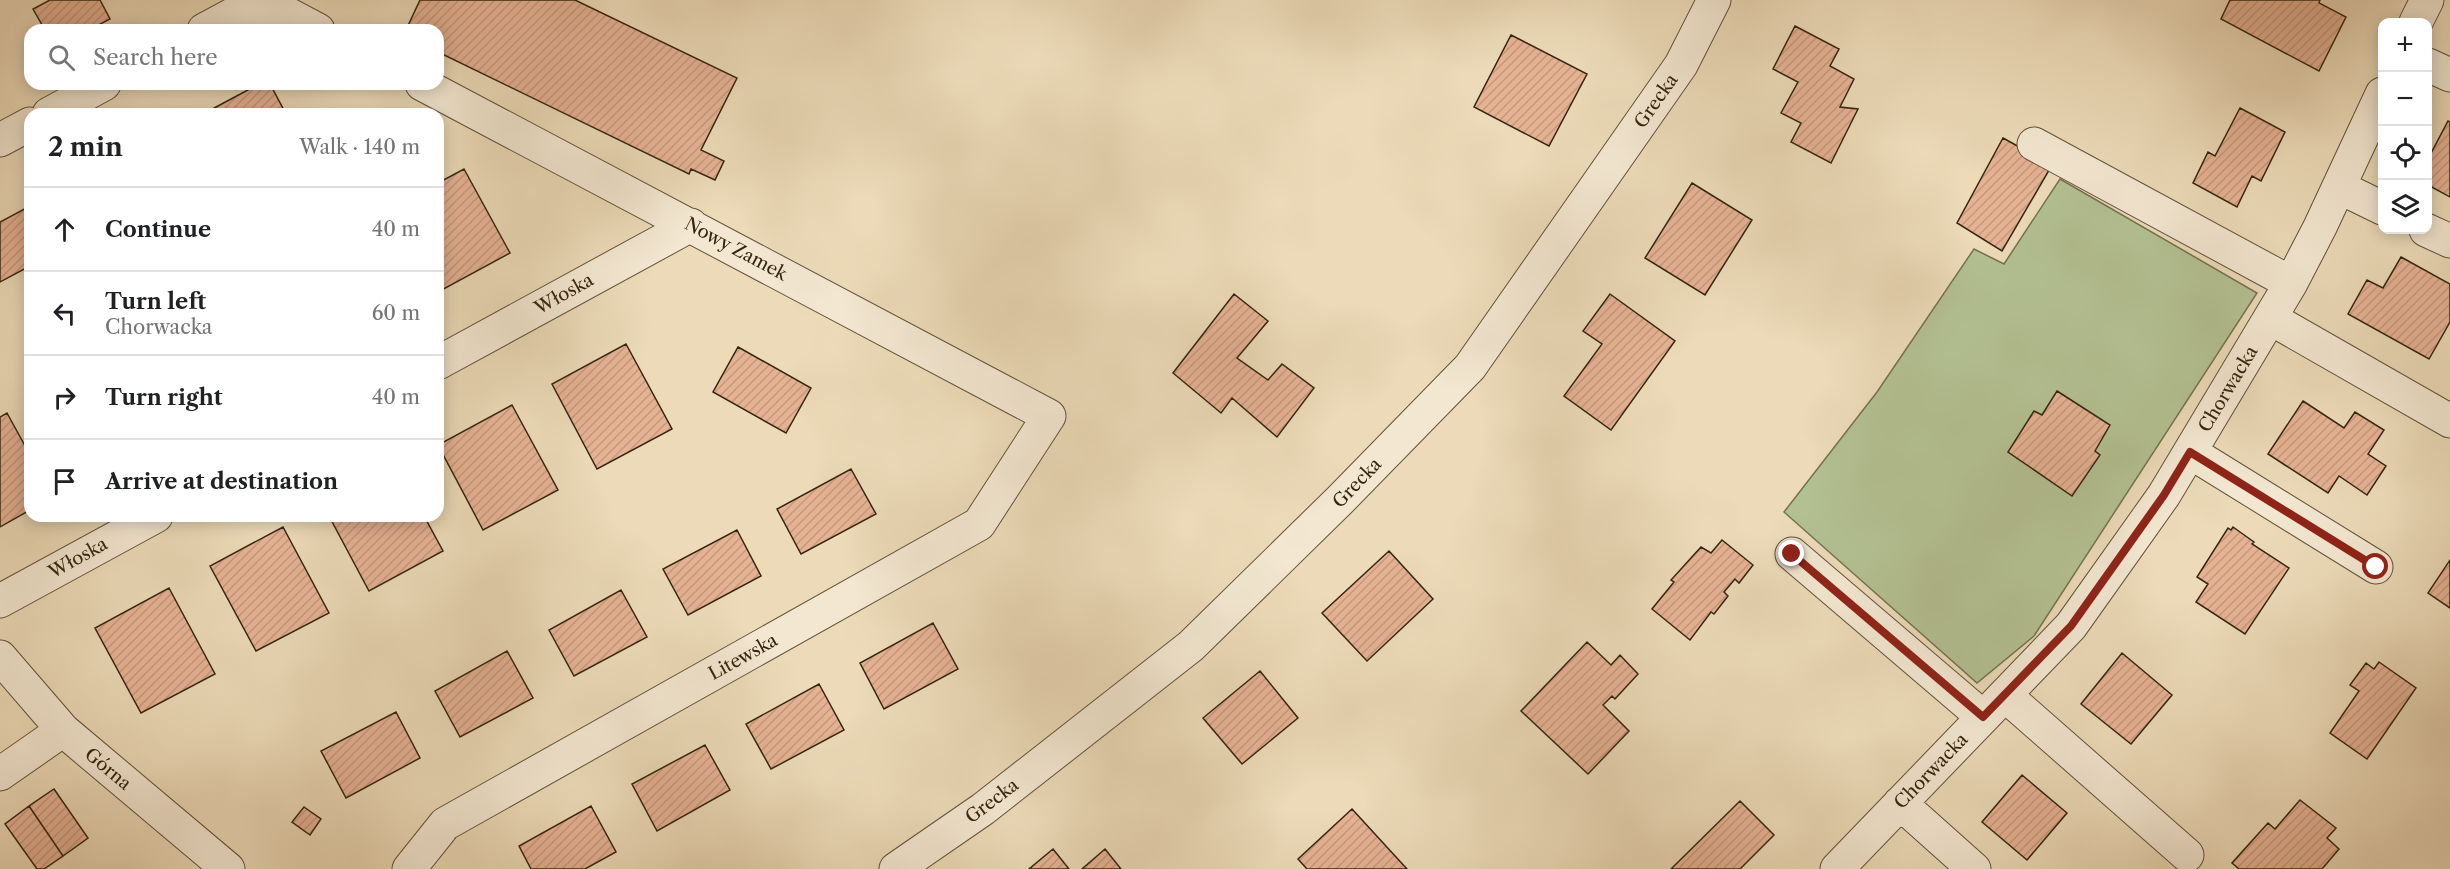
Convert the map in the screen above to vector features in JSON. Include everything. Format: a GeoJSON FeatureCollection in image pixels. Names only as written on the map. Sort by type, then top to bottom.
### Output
{"type":"FeatureCollection","features":[{"type":"Feature","properties":{"kind":"street","name":"Grecka"},"geometry":{"type":"LineString","coordinates":[[896,869],[983,809],[1191,646],[1340,500],[1470,367],[1681,65],[1714,0]]}},
{"type":"Feature","properties":{"kind":"street"},"geometry":{"type":"LineString","coordinates":[[2418,18],[2427,0]]}},
{"type":"Feature","properties":{"kind":"street"},"geometry":{"type":"LineString","coordinates":[[215,24],[243,9],[284,12],[307,24]]}},
{"type":"Feature","properties":{"kind":"street"},"geometry":{"type":"LineString","coordinates":[[2432,67],[2450,75]]}},
{"type":"Feature","properties":{"kind":"street"},"geometry":{"type":"LineString","coordinates":[[60,108],[93,90]]}},
{"type":"Feature","properties":{"kind":"street","name":"Nowy Zamek"},"geometry":{"type":"LineString","coordinates":[[433,90],[1049,416]]}},
{"type":"Feature","properties":{"kind":"street","name":"Chorwacka"},"geometry":{"type":"LineString","coordinates":[[1837,869],[2071,626],[2164,495],[2291,283],[2378,103]]}},
{"type":"Feature","properties":{"kind":"street"},"geometry":{"type":"LineString","coordinates":[[0,140],[24,127]]}},
{"type":"Feature","properties":{"kind":"street"},"geometry":{"type":"LineString","coordinates":[[2034,144],[2291,283]]}},
{"type":"Feature","properties":{"kind":"street"},"geometry":{"type":"LineString","coordinates":[[2339,187],[2378,206]]}},
{"type":"Feature","properties":{"kind":"street","name":"Włoska"},"geometry":{"type":"LineString","coordinates":[[444,360],[691,225]]}},
{"type":"Feature","properties":{"kind":"street"},"geometry":{"type":"LineString","coordinates":[[2432,233],[2450,241]]}},
{"type":"Feature","properties":{"kind":"street"},"geometry":{"type":"LineString","coordinates":[[2270,318],[2450,421]]}},
{"type":"Feature","properties":{"kind":"street","name":"Litewska"},"geometry":{"type":"LineString","coordinates":[[409,869],[445,824],[979,524],[1049,416]]}},
{"type":"Feature","properties":{"kind":"street"},"geometry":{"type":"LineString","coordinates":[[2190,452],[2376,567]]}},
{"type":"Feature","properties":{"kind":"street","name":"Włoska"},"geometry":{"type":"LineString","coordinates":[[0,601],[145,522]]}},
{"type":"Feature","properties":{"kind":"street"},"geometry":{"type":"LineString","coordinates":[[1792,554],[2187,855]]}},
{"type":"Feature","properties":{"kind":"street","name":"Górna"},"geometry":{"type":"LineString","coordinates":[[0,657],[63,730],[228,869]]}},
{"type":"Feature","properties":{"kind":"street"},"geometry":{"type":"LineString","coordinates":[[0,774],[63,730]]}},
{"type":"Feature","properties":{"kind":"street"},"geometry":{"type":"LineString","coordinates":[[1900,803],[1974,869]]}},
{"type":"Feature","properties":{"kind":"green space"},"geometry":{"type":"Polygon","coordinates":[[[2060,179],[2257,293],[2034,636],[1977,683],[1784,512],[1877,392],[1974,249],[2004,264],[2060,179]]]}},
{"type":"Feature","properties":{"kind":"building"},"geometry":{"type":"Polygon","coordinates":[[[50,0],[100,0],[110,19],[100,24],[42,24],[33,9],[50,0]]]}},
{"type":"Feature","properties":{"kind":"building"},"geometry":{"type":"Polygon","coordinates":[[[420,0],[575,0],[737,78],[701,150],[724,161],[715,180],[691,169],[689,174],[444,55],[444,24],[409,24],[420,0]]]}},
{"type":"Feature","properties":{"kind":"building"},"geometry":{"type":"Polygon","coordinates":[[[2230,0],[2320,0],[2319,3],[2346,17],[2319,71],[2221,19],[2230,0]]]}},
{"type":"Feature","properties":{"kind":"building"},"geometry":{"type":"Polygon","coordinates":[[[1795,26],[1839,49],[1830,66],[1854,79],[1840,107],[1858,109],[1831,163],[1791,142],[1801,123],[1781,113],[1798,82],[1773,69],[1795,26]]]}},
{"type":"Feature","properties":{"kind":"building"},"geometry":{"type":"Polygon","coordinates":[[[1511,35],[1587,74],[1549,146],[1474,107],[1511,35]]]}},
{"type":"Feature","properties":{"kind":"building"},"geometry":{"type":"Polygon","coordinates":[[[248,90],[273,90],[283,108],[214,108],[248,90]]]}},
{"type":"Feature","properties":{"kind":"building"},"geometry":{"type":"Polygon","coordinates":[[[2240,108],[2285,132],[2261,181],[2252,176],[2237,207],[2193,183],[2208,152],[2215,156],[2240,108]]]}},
{"type":"Feature","properties":{"kind":"building"},"geometry":{"type":"Polygon","coordinates":[[[2448,121],[2450,122],[2450,197],[2432,187],[2432,151],[2448,121]]]}},
{"type":"Feature","properties":{"kind":"building"},"geometry":{"type":"Polygon","coordinates":[[[2003,138],[2052,165],[2002,251],[1957,223],[2003,138]]]}},
{"type":"Feature","properties":{"kind":"building"},"geometry":{"type":"Polygon","coordinates":[[[464,169],[510,253],[444,289],[444,180],[464,169]]]}},
{"type":"Feature","properties":{"kind":"building"},"geometry":{"type":"Polygon","coordinates":[[[1692,183],[1752,220],[1705,295],[1645,258],[1692,183]]]}},
{"type":"Feature","properties":{"kind":"building"},"geometry":{"type":"Polygon","coordinates":[[[24,209],[24,269],[0,282],[0,222],[24,209]]]}},
{"type":"Feature","properties":{"kind":"building"},"geometry":{"type":"Polygon","coordinates":[[[2401,257],[2450,284],[2450,322],[2429,359],[2348,314],[2367,280],[2383,288],[2401,257]]]}},
{"type":"Feature","properties":{"kind":"building"},"geometry":{"type":"Polygon","coordinates":[[[1234,294],[1268,321],[1237,358],[1268,380],[1282,364],[1314,388],[1277,437],[1232,398],[1221,413],[1173,373],[1234,294]]]}},
{"type":"Feature","properties":{"kind":"building"},"geometry":{"type":"Polygon","coordinates":[[[1610,294],[1675,341],[1611,430],[1564,396],[1602,344],[1583,331],[1610,294]]]}},
{"type":"Feature","properties":{"kind":"building"},"geometry":{"type":"Polygon","coordinates":[[[626,344],[672,429],[597,469],[552,384],[626,344]]]}},
{"type":"Feature","properties":{"kind":"building"},"geometry":{"type":"Polygon","coordinates":[[[738,347],[811,388],[786,433],[713,392],[738,347]]]}},
{"type":"Feature","properties":{"kind":"building"},"geometry":{"type":"Polygon","coordinates":[[[2057,391],[2110,425],[2095,451],[2100,455],[2072,496],[2008,452],[2034,411],[2042,415],[2057,391]]]}},
{"type":"Feature","properties":{"kind":"building"},"geometry":{"type":"Polygon","coordinates":[[[2303,401],[2344,428],[2355,412],[2384,430],[2368,454],[2386,466],[2367,495],[2339,476],[2328,493],[2268,454],[2303,401]]]}},
{"type":"Feature","properties":{"kind":"building"},"geometry":{"type":"Polygon","coordinates":[[[512,405],[558,490],[483,530],[444,456],[444,442],[512,405]]]}},
{"type":"Feature","properties":{"kind":"building"},"geometry":{"type":"Polygon","coordinates":[[[7,413],[24,444],[24,513],[0,527],[0,417],[7,413]]]}},
{"type":"Feature","properties":{"kind":"building"},"geometry":{"type":"Polygon","coordinates":[[[851,469],[876,514],[801,554],[777,509],[851,469]]]}},
{"type":"Feature","properties":{"kind":"building"},"geometry":{"type":"Polygon","coordinates":[[[332,522],[427,522],[443,551],[369,591],[332,522]]]}},
{"type":"Feature","properties":{"kind":"building"},"geometry":{"type":"Polygon","coordinates":[[[283,527],[329,613],[256,651],[210,566],[283,527]]]}},
{"type":"Feature","properties":{"kind":"building"},"geometry":{"type":"Polygon","coordinates":[[[2233,527],[2254,542],[2252,544],[2289,568],[2245,634],[2196,602],[2208,584],[2197,577],[2228,528],[2231,530],[2233,527]]]}},
{"type":"Feature","properties":{"kind":"building"},"geometry":{"type":"Polygon","coordinates":[[[737,530],[761,576],[688,615],[663,569],[737,530]]]}},
{"type":"Feature","properties":{"kind":"building"},"geometry":{"type":"Polygon","coordinates":[[[1722,540],[1753,565],[1739,583],[1735,579],[1724,592],[1728,596],[1714,614],[1711,612],[1690,640],[1652,609],[1674,582],[1671,580],[1701,547],[1711,553],[1722,540]]]}},
{"type":"Feature","properties":{"kind":"building"},"geometry":{"type":"Polygon","coordinates":[[[1389,551],[1433,599],[1367,661],[1322,613],[1389,551]]]}},
{"type":"Feature","properties":{"kind":"building"},"geometry":{"type":"Polygon","coordinates":[[[2450,560],[2450,608],[2428,593],[2450,560]]]}},
{"type":"Feature","properties":{"kind":"building"},"geometry":{"type":"Polygon","coordinates":[[[169,588],[215,674],[141,713],[95,628],[169,588]]]}},
{"type":"Feature","properties":{"kind":"building"},"geometry":{"type":"Polygon","coordinates":[[[621,590],[647,637],[574,676],[549,630],[621,590]]]}},
{"type":"Feature","properties":{"kind":"building"},"geometry":{"type":"Polygon","coordinates":[[[933,623],[958,669],[884,709],[860,663],[933,623]]]}},
{"type":"Feature","properties":{"kind":"building"},"geometry":{"type":"Polygon","coordinates":[[[1587,642],[1611,665],[1620,655],[1638,674],[1615,699],[1612,696],[1603,705],[1629,731],[1588,774],[1521,711],[1587,642]]]}},
{"type":"Feature","properties":{"kind":"building"},"geometry":{"type":"Polygon","coordinates":[[[507,651],[533,698],[460,737],[435,691],[507,651]]]}},
{"type":"Feature","properties":{"kind":"building"},"geometry":{"type":"Polygon","coordinates":[[[2122,653],[2172,695],[2131,744],[2081,704],[2122,653]]]}},
{"type":"Feature","properties":{"kind":"building"},"geometry":{"type":"Polygon","coordinates":[[[2379,662],[2416,688],[2367,759],[2330,733],[2359,691],[2350,685],[2366,663],[2374,669],[2379,662]]]}},
{"type":"Feature","properties":{"kind":"building"},"geometry":{"type":"Polygon","coordinates":[[[1260,671],[1298,718],[1242,764],[1203,718],[1260,671]]]}},
{"type":"Feature","properties":{"kind":"building"},"geometry":{"type":"Polygon","coordinates":[[[819,684],[844,730],[771,769],[746,724],[819,684]]]}},
{"type":"Feature","properties":{"kind":"building"},"geometry":{"type":"Polygon","coordinates":[[[396,712],[420,758],[346,798],[321,751],[396,712]]]}},
{"type":"Feature","properties":{"kind":"building"},"geometry":{"type":"Polygon","coordinates":[[[705,745],[730,790],[657,831],[632,784],[705,745]]]}},
{"type":"Feature","properties":{"kind":"building"},"geometry":{"type":"Polygon","coordinates":[[[2022,775],[2067,813],[2027,860],[1982,822],[2022,775]]]}},
{"type":"Feature","properties":{"kind":"building"},"geometry":{"type":"Polygon","coordinates":[[[54,789],[88,838],[63,856],[29,806],[54,789]]]}},
{"type":"Feature","properties":{"kind":"building"},"geometry":{"type":"Polygon","coordinates":[[[2300,800],[2336,828],[2327,838],[2339,849],[2322,869],[2239,869],[2232,863],[2268,823],[2275,829],[2300,800]]]}},
{"type":"Feature","properties":{"kind":"building"},"geometry":{"type":"Polygon","coordinates":[[[1740,801],[1774,835],[1740,869],[1671,869],[1740,801]]]}},
{"type":"Feature","properties":{"kind":"building"},"geometry":{"type":"Polygon","coordinates":[[[29,806],[63,856],[44,869],[37,869],[5,824],[29,806]]]}},
{"type":"Feature","properties":{"kind":"building"},"geometry":{"type":"Polygon","coordinates":[[[591,806],[616,852],[585,869],[531,869],[519,846],[591,806]]]}},
{"type":"Feature","properties":{"kind":"building"},"geometry":{"type":"Polygon","coordinates":[[[304,807],[321,819],[310,835],[292,822],[304,807]]]}},
{"type":"Feature","properties":{"kind":"building"},"geometry":{"type":"Polygon","coordinates":[[[1352,809],[1407,869],[1307,869],[1298,859],[1352,809]]]}},
{"type":"Feature","properties":{"kind":"building"},"geometry":{"type":"Polygon","coordinates":[[[1053,849],[1069,869],[1029,869],[1053,849]]]}},
{"type":"Feature","properties":{"kind":"building"},"geometry":{"type":"Polygon","coordinates":[[[1105,849],[1121,869],[1082,869],[1105,849]]]}},
{"type":"Feature","properties":{"kind":"route"},"geometry":{"type":"LineString","coordinates":[[1792,554],[1983,717],[2071,626],[2164,495],[2190,452],[2376,567]]}}]}
